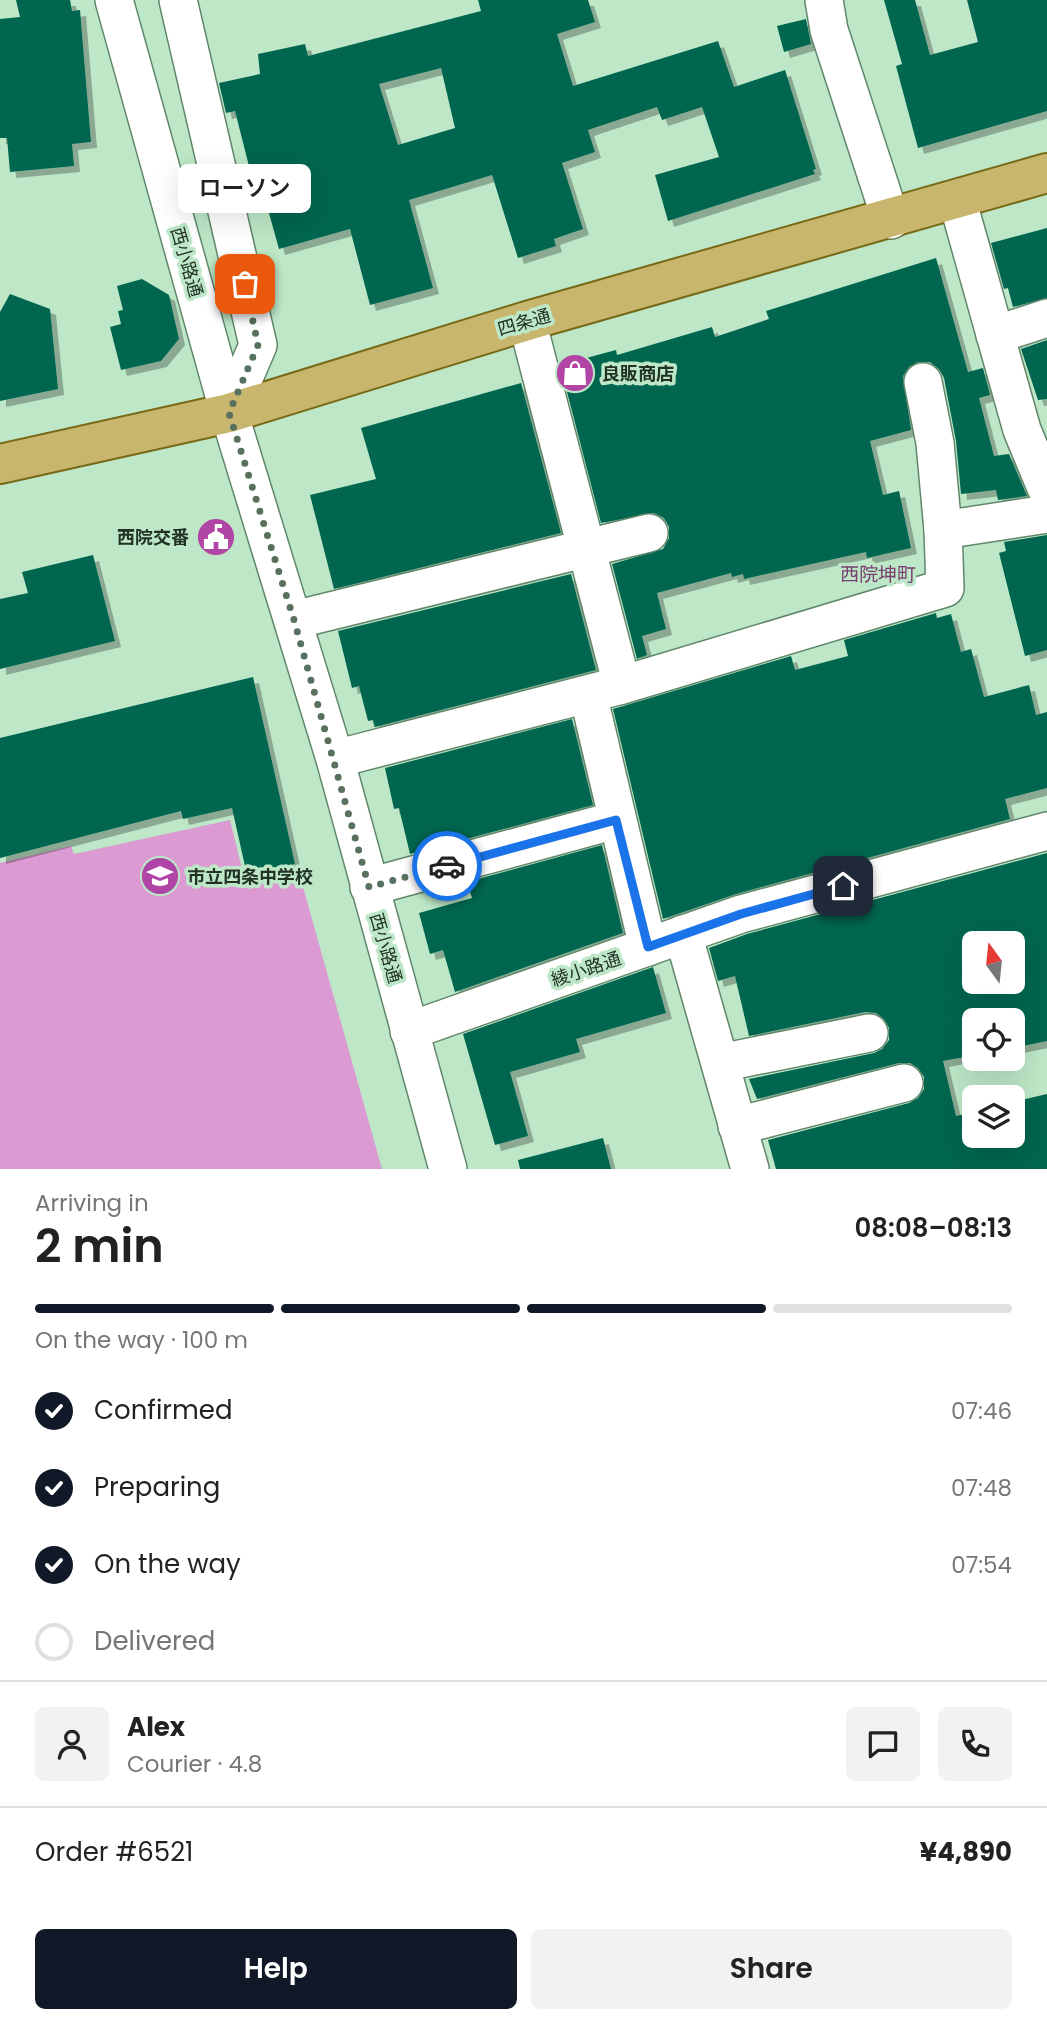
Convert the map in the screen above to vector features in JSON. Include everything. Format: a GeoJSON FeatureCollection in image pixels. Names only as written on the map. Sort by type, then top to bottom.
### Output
{"type":"FeatureCollection","features":[{"type":"Feature","properties":{"kind":"main road","name":"四条通"},"geometry":{"type":"LineString","coordinates":[[0,464],[229,413],[527,321],[1047,173]]}},
{"type":"Feature","properties":{"kind":"street","name":"西小路通"},"geometry":{"type":"LineString","coordinates":[[114,0],[229,413],[335,759],[448,1169]]}},
{"type":"Feature","properties":{"kind":"street"},"geometry":{"type":"LineString","coordinates":[[178,0],[258,345],[229,413]]}},
{"type":"Feature","properties":{"kind":"street"},"geometry":{"type":"LineString","coordinates":[[824,0],[830,30],[891,219]]}},
{"type":"Feature","properties":{"kind":"street"},"geometry":{"type":"LineString","coordinates":[[957,200],[1022,430],[1047,490]]}},
{"type":"Feature","properties":{"kind":"street"},"geometry":{"type":"LineString","coordinates":[[995,335],[1047,318]]}},
{"type":"Feature","properties":{"kind":"street"},"geometry":{"type":"LineString","coordinates":[[527,321],[585,549],[605,689],[616,820],[648,947]]}},
{"type":"Feature","properties":{"kind":"street"},"geometry":{"type":"LineString","coordinates":[[335,759],[605,689],[945,588],[935,443],[923,383]]}},
{"type":"Feature","properties":{"kind":"street"},"geometry":{"type":"LineString","coordinates":[[943,530],[1047,514]]}},
{"type":"Feature","properties":{"kind":"street"},"geometry":{"type":"LineString","coordinates":[[294,620],[649,533]]}},
{"type":"Feature","properties":{"kind":"street"},"geometry":{"type":"LineString","coordinates":[[369,887],[616,820]]}},
{"type":"Feature","properties":{"kind":"street","name":"綾小路通"},"geometry":{"type":"LineString","coordinates":[[409,1031],[741,914],[1047,831]]}},
{"type":"Feature","properties":{"kind":"street"},"geometry":{"type":"LineString","coordinates":[[683,934],[750,1169]]}},
{"type":"Feature","properties":{"kind":"street"},"geometry":{"type":"LineString","coordinates":[[720,1063],[869,1033]]}},
{"type":"Feature","properties":{"kind":"street"},"geometry":{"type":"LineString","coordinates":[[737,1126],[904,1083]]}},
{"type":"Feature","properties":{"kind":"shaded area"},"geometry":{"type":"Polygon","coordinates":[[[230,820],[245,881],[298,869],[382,1169],[0,1169],[0,863],[71,846],[74,854],[230,820]]]}},
{"type":"Feature","properties":{"kind":"building"},"geometry":{"type":"Polygon","coordinates":[[[16,0],[70,0],[72,11],[80,10],[91,142],[72,144],[74,166],[10,172],[7,138],[0,138],[0,19],[20,17],[16,0]]]}},
{"type":"Feature","properties":{"kind":"building"},"geometry":{"type":"Polygon","coordinates":[[[478,0],[588,0],[595,22],[557,34],[573,86],[718,41],[734,87],[785,70],[816,169],[813,170],[815,174],[668,221],[655,175],[719,157],[702,107],[662,120],[657,107],[588,130],[595,152],[562,163],[583,229],[554,239],[556,246],[518,258],[492,175],[409,200],[433,288],[370,305],[350,229],[279,249],[260,181],[253,182],[235,111],[226,113],[219,83],[260,74],[258,54],[305,44],[308,56],[481,11],[478,0]],[[441,68],[379,84],[398,145],[455,128],[441,68]]]}},
{"type":"Feature","properties":{"kind":"building"},"geometry":{"type":"Polygon","coordinates":[[[884,0],[915,0],[930,55],[978,42],[967,0],[1047,0],[1047,111],[918,148],[896,66],[902,64],[884,0]]]}},
{"type":"Feature","properties":{"kind":"building"},"geometry":{"type":"Polygon","coordinates":[[[806,19],[811,44],[784,52],[777,26],[806,19]]]}},
{"type":"Feature","properties":{"kind":"building"},"geometry":{"type":"Polygon","coordinates":[[[1047,228],[1047,298],[1013,307],[1008,288],[1004,289],[991,243],[1047,228]]]}},
{"type":"Feature","properties":{"kind":"building"},"geometry":{"type":"Polygon","coordinates":[[[936,258],[968,372],[983,368],[990,395],[979,398],[994,456],[1009,454],[1027,496],[998,500],[996,490],[961,494],[956,441],[944,378],[939,369],[930,362],[918,362],[909,367],[903,376],[911,430],[870,441],[883,495],[899,491],[911,548],[867,558],[866,552],[744,579],[743,574],[732,577],[731,573],[657,593],[666,629],[642,636],[647,655],[637,659],[612,564],[663,549],[669,538],[669,527],[664,518],[654,513],[601,523],[560,365],[616,350],[617,355],[712,327],[715,337],[769,319],[766,311],[936,258]]]}},
{"type":"Feature","properties":{"kind":"building"},"geometry":{"type":"Polygon","coordinates":[[[142,279],[169,295],[179,339],[161,361],[121,370],[110,327],[121,324],[118,311],[123,310],[117,286],[142,279]]]}},
{"type":"Feature","properties":{"kind":"building"},"geometry":{"type":"Polygon","coordinates":[[[10,294],[50,309],[58,389],[0,401],[0,312],[10,294]]]}},
{"type":"Feature","properties":{"kind":"building"},"geometry":{"type":"Polygon","coordinates":[[[1047,340],[1047,399],[1038,400],[1021,349],[1047,340]]]}},
{"type":"Feature","properties":{"kind":"building"},"geometry":{"type":"Polygon","coordinates":[[[521,383],[561,533],[334,589],[310,495],[376,479],[361,428],[521,383]]]}},
{"type":"Feature","properties":{"kind":"building"},"geometry":{"type":"Polygon","coordinates":[[[1047,535],[1047,650],[1025,656],[999,553],[1006,551],[1004,542],[1047,535]]]}},
{"type":"Feature","properties":{"kind":"building"},"geometry":{"type":"Polygon","coordinates":[[[93,555],[115,641],[0,669],[0,599],[28,593],[22,572],[93,555]]]}},
{"type":"Feature","properties":{"kind":"building"},"geometry":{"type":"Polygon","coordinates":[[[571,574],[596,670],[375,727],[373,720],[368,721],[359,686],[352,688],[338,631],[571,574]]]}},
{"type":"Feature","properties":{"kind":"building"},"geometry":{"type":"Polygon","coordinates":[[[936,613],[937,618],[951,614],[961,652],[971,649],[984,697],[1029,685],[1036,715],[1047,712],[1047,788],[1005,799],[1010,819],[736,894],[663,919],[613,709],[791,656],[795,670],[848,656],[844,640],[936,613]]]}},
{"type":"Feature","properties":{"kind":"building"},"geometry":{"type":"Polygon","coordinates":[[[253,677],[295,864],[247,875],[232,808],[183,819],[181,811],[0,858],[0,738],[253,677]]]}},
{"type":"Feature","properties":{"kind":"building"},"geometry":{"type":"Polygon","coordinates":[[[572,719],[593,805],[410,854],[399,808],[394,809],[385,768],[572,719]]]}},
{"type":"Feature","properties":{"kind":"building"},"geometry":{"type":"Polygon","coordinates":[[[602,845],[623,933],[455,992],[443,950],[430,954],[419,913],[472,898],[467,882],[602,845]]]}},
{"type":"Feature","properties":{"kind":"building"},"geometry":{"type":"Polygon","coordinates":[[[1047,853],[1047,1041],[1025,1046],[1025,1008],[962,1008],[962,1057],[943,1061],[956,1116],[962,1115],[962,1148],[1025,1148],[1025,1099],[1047,1094],[1047,1169],[776,1169],[768,1140],[909,1103],[918,1098],[924,1089],[924,1077],[918,1068],[910,1063],[899,1063],[757,1099],[749,1079],[874,1053],[882,1049],[889,1040],[889,1028],[884,1019],[876,1013],[865,1012],[749,1036],[735,976],[718,981],[709,948],[747,934],[1047,853]]]}},
{"type":"Feature","properties":{"kind":"building"},"geometry":{"type":"Polygon","coordinates":[[[653,967],[666,1013],[576,1039],[580,1052],[510,1072],[528,1136],[495,1145],[463,1034],[653,967]]]}},
{"type":"Feature","properties":{"kind":"building"},"geometry":{"type":"Polygon","coordinates":[[[603,1138],[611,1169],[520,1169],[518,1160],[603,1138]]]}},
{"type":"Feature","properties":{"kind":"way so far"},"geometry":{"type":"LineString","coordinates":[[245,284],[258,345],[251,368],[229,413],[294,620],[369,887],[447,866]]}},
{"type":"Feature","properties":{"kind":"place","name":"ローソン"},"geometry":{"type":"Point","coordinates":[245,284]}},
{"type":"Feature","properties":{"kind":"place","name":"良販商店"},"geometry":{"type":"Point","coordinates":[575,373]}},
{"type":"Feature","properties":{"kind":"place","name":"西院交番"},"geometry":{"type":"Point","coordinates":[216,537]}},
{"type":"Feature","properties":{"kind":"place","name":"市立四条中学校"},"geometry":{"type":"Point","coordinates":[160,876]}},
{"type":"Feature","properties":{"kind":"district","name":"西院坤町"},"geometry":{"type":"Point","coordinates":[878,574]}},
{"type":"Feature","properties":{"kind":"route"},"geometry":{"type":"LineString","coordinates":[[447,866],[616,820],[648,947],[741,914],[843,886]]}}]}
